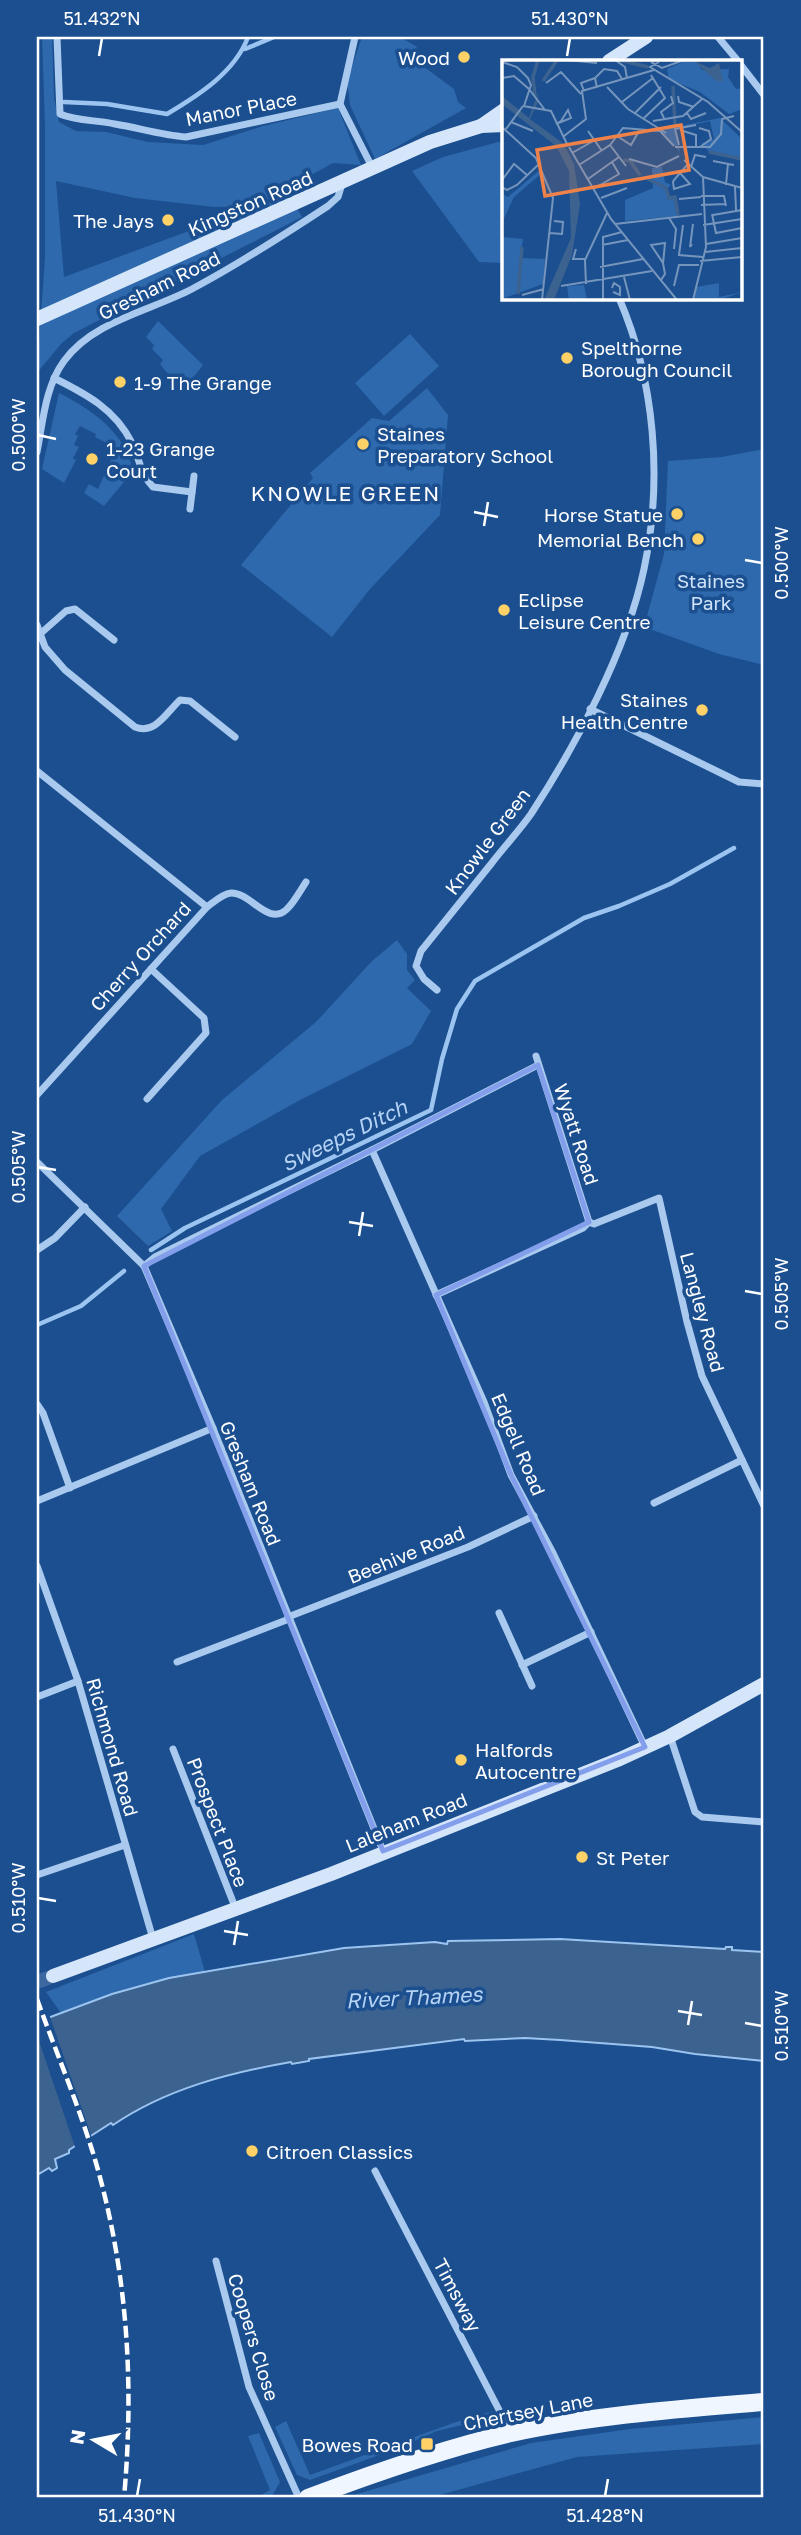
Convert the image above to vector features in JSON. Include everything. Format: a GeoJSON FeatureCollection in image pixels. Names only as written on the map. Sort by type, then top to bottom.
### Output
{"type":"FeatureCollection","features":[{"type":"Feature","properties":{"kind":"main road"},"geometry":{"type":"LineString","coordinates":[[610,60],[646,37]]}},
{"type":"Feature","properties":{"kind":"main road","name":"Kingston Road"},"geometry":{"type":"LineString","coordinates":[[481,126],[502,111]]}},
{"type":"Feature","properties":{"kind":"main road","name":"Kingston Road"},"geometry":{"type":"LineString","coordinates":[[37,319],[430,142],[481,126],[502,125]]}},
{"type":"Feature","properties":{"kind":"main road","name":"Laleham Road"},"geometry":{"type":"LineString","coordinates":[[53,1976],[331,1874],[383,1851],[620,1759],[670,1736],[764,1684]]}},
{"type":"Feature","properties":{"kind":"main road","name":"Chertsey Lane"},"geometry":{"type":"LineString","coordinates":[[308,2498],[442,2451],[511,2433],[632,2414],[764,2402]]}},
{"type":"Feature","properties":{"kind":"street","name":"Manor Place"},"geometry":{"type":"LineString","coordinates":[[57,37],[60,114],[68,117],[117,124],[161,135],[186,137],[340,104]]}},
{"type":"Feature","properties":{"kind":"street"},"geometry":{"type":"LineString","coordinates":[[355,37],[340,104],[373,168]]}},
{"type":"Feature","properties":{"kind":"street"},"geometry":{"type":"LineString","coordinates":[[718,37],[737,60]]}},
{"type":"Feature","properties":{"kind":"street"},"geometry":{"type":"LineString","coordinates":[[742,67],[764,95]]}},
{"type":"Feature","properties":{"kind":"street","name":"Gresham Road"},"geometry":{"type":"LineString","coordinates":[[37,452],[54,378],[63,362],[77,347],[117,322],[189,291],[236,265],[328,206],[338,197],[342,183]]}},
{"type":"Feature","properties":{"kind":"street","name":"Knowle Green"},"geometry":{"type":"LineString","coordinates":[[437,990],[424,979],[416,967],[421,951],[530,815],[609,671],[640,583],[650,537],[653,504],[650,411],[643,375],[619,299]]}},
{"type":"Feature","properties":{"kind":"street"},"geometry":{"type":"LineString","coordinates":[[54,378],[95,399],[120,424],[153,487],[192,492]]}},
{"type":"Feature","properties":{"kind":"street"},"geometry":{"type":"LineString","coordinates":[[190,509],[194,476]]}},
{"type":"Feature","properties":{"kind":"street"},"geometry":{"type":"LineString","coordinates":[[40,634],[66,611],[75,609],[114,640]]}},
{"type":"Feature","properties":{"kind":"street"},"geometry":{"type":"LineString","coordinates":[[37,625],[45,647],[65,670],[135,727],[143,730],[153,728],[180,701],[190,701],[235,737]]}},
{"type":"Feature","properties":{"kind":"street"},"geometry":{"type":"LineString","coordinates":[[590,709],[739,782],[764,784]]}},
{"type":"Feature","properties":{"kind":"street","name":"Cherry Orchard"},"geometry":{"type":"LineString","coordinates":[[37,771],[207,906],[37,1095]]}},
{"type":"Feature","properties":{"kind":"street"},"geometry":{"type":"LineString","coordinates":[[207,906],[226,894],[233,893],[242,895],[266,912],[279,914],[286,910],[306,882]]}},
{"type":"Feature","properties":{"kind":"street"},"geometry":{"type":"LineString","coordinates":[[147,1099],[206,1033],[204,1018],[150,969]]}},
{"type":"Feature","properties":{"kind":"street","name":"Wyatt Road"},"geometry":{"type":"LineString","coordinates":[[536,1056],[589,1222]]}},
{"type":"Feature","properties":{"kind":"street"},"geometry":{"type":"LineString","coordinates":[[144,1266],[155,1257],[538,1065]]}},
{"type":"Feature","properties":{"kind":"street","name":"Edgell Road"},"geometry":{"type":"LineString","coordinates":[[372,1150],[484,1402],[511,1475],[534,1516],[645,1747]]}},
{"type":"Feature","properties":{"kind":"street","name":"Gresham Road"},"geometry":{"type":"LineString","coordinates":[[37,1161],[144,1266],[213,1428],[383,1851]]}},
{"type":"Feature","properties":{"kind":"street","name":"Langley Road"},"geometry":{"type":"LineString","coordinates":[[589,1222],[594,1224],[659,1198],[702,1376],[764,1506]]}},
{"type":"Feature","properties":{"kind":"street"},"geometry":{"type":"LineString","coordinates":[[37,1250],[55,1238],[85,1207]]}},
{"type":"Feature","properties":{"kind":"street"},"geometry":{"type":"LineString","coordinates":[[436,1295],[583,1228],[589,1222]]}},
{"type":"Feature","properties":{"kind":"street"},"geometry":{"type":"LineString","coordinates":[[37,1404],[43,1413],[70,1488]]}},
{"type":"Feature","properties":{"kind":"street"},"geometry":{"type":"LineString","coordinates":[[37,1501],[213,1428]]}},
{"type":"Feature","properties":{"kind":"street"},"geometry":{"type":"LineString","coordinates":[[654,1503],[742,1460]]}},
{"type":"Feature","properties":{"kind":"street","name":"Beehive Road"},"geometry":{"type":"LineString","coordinates":[[177,1662],[468,1547],[534,1516]]}},
{"type":"Feature","properties":{"kind":"street","name":"Richmond Road"},"geometry":{"type":"LineString","coordinates":[[37,1566],[78,1681],[153,1939]]}},
{"type":"Feature","properties":{"kind":"street"},"geometry":{"type":"LineString","coordinates":[[37,1591],[46,1587]]}},
{"type":"Feature","properties":{"kind":"street"},"geometry":{"type":"LineString","coordinates":[[499,1613],[532,1686]]}},
{"type":"Feature","properties":{"kind":"street"},"geometry":{"type":"LineString","coordinates":[[522,1665],[591,1632]]}},
{"type":"Feature","properties":{"kind":"street"},"geometry":{"type":"LineString","coordinates":[[37,1697],[78,1681]]}},
{"type":"Feature","properties":{"kind":"street"},"geometry":{"type":"LineString","coordinates":[[670,1736],[695,1812],[702,1817],[764,1822]]}},
{"type":"Feature","properties":{"kind":"street","name":"Prospect Place"},"geometry":{"type":"LineString","coordinates":[[173,1749],[235,1908]]}},
{"type":"Feature","properties":{"kind":"street"},"geometry":{"type":"LineString","coordinates":[[37,1875],[125,1844]]}},
{"type":"Feature","properties":{"kind":"street","name":"Timsway"},"geometry":{"type":"LineString","coordinates":[[375,2171],[511,2433]]}},
{"type":"Feature","properties":{"kind":"street","name":"Coopers Close"},"geometry":{"type":"LineString","coordinates":[[216,2261],[249,2388],[299,2498]]}},
{"type":"Feature","properties":{"kind":"highlighted area"},"geometry":{"type":"Polygon","coordinates":[[[538,1065],[589,1222],[436,1295],[511,1475],[645,1747],[383,1851],[144,1266],[538,1065]]]}},
{"type":"Feature","properties":{"kind":"green space"},"geometry":{"type":"Polygon","coordinates":[[[42,37],[52,37],[54,98],[59,122],[76,131],[106,132],[148,142],[203,145],[263,126],[338,108],[361,165],[333,163],[255,206],[214,207],[135,198],[56,181],[64,277],[216,221],[226,221],[289,194],[302,217],[74,333],[37,373],[45,257],[42,37]]]}},
{"type":"Feature","properties":{"kind":"green space"},"geometry":{"type":"Polygon","coordinates":[[[362,37],[400,37],[417,47],[412,58],[454,89],[458,102],[466,108],[375,159],[350,105],[347,81],[362,37]]]}},
{"type":"Feature","properties":{"kind":"green space"},"geometry":{"type":"Polygon","coordinates":[[[502,143],[502,263],[479,262],[412,171],[443,157],[502,143]]]}},
{"type":"Feature","properties":{"kind":"green space"},"geometry":{"type":"Polygon","coordinates":[[[158,321],[203,365],[182,392],[160,364],[163,360],[152,349],[154,345],[146,337],[158,321]]]}},
{"type":"Feature","properties":{"kind":"green space"},"geometry":{"type":"Polygon","coordinates":[[[410,334],[439,366],[384,416],[355,383],[410,334]]]}},
{"type":"Feature","properties":{"kind":"green space"},"geometry":{"type":"Polygon","coordinates":[[[427,388],[448,415],[440,515],[370,589],[332,637],[241,565],[313,478],[310,473],[372,418],[389,421],[427,388]]]}},
{"type":"Feature","properties":{"kind":"green space"},"geometry":{"type":"Polygon","coordinates":[[[59,393],[105,424],[123,445],[129,457],[133,471],[104,506],[84,493],[89,484],[98,489],[116,448],[95,437],[96,434],[80,426],[75,434],[78,436],[74,445],[79,447],[73,458],[76,460],[64,483],[42,469],[59,393]]]}},
{"type":"Feature","properties":{"kind":"green space","name":"Staines Park"},"geometry":{"type":"Polygon","coordinates":[[[764,449],[764,665],[719,654],[644,627],[664,554],[668,461],[722,457],[764,449]]]}},
{"type":"Feature","properties":{"kind":"green space"},"geometry":{"type":"Polygon","coordinates":[[[397,940],[407,954],[407,970],[415,980],[407,988],[431,1011],[412,1044],[300,1100],[200,1156],[161,1209],[172,1231],[148,1246],[117,1216],[222,1100],[316,1022],[372,961],[397,940]]]}},
{"type":"Feature","properties":{"kind":"green space"},"geometry":{"type":"Polygon","coordinates":[[[194,1934],[205,1972],[132,1989],[61,2013],[46,1992],[194,1934]]]}},
{"type":"Feature","properties":{"kind":"green space"},"geometry":{"type":"Polygon","coordinates":[[[493,2411],[488,2419],[437,2431],[310,2480],[297,2475],[275,2427],[286,2421],[310,2475],[493,2411]]]}},
{"type":"Feature","properties":{"kind":"green space"},"geometry":{"type":"Polygon","coordinates":[[[764,2417],[764,2444],[577,2457],[429,2498],[343,2498],[531,2443],[630,2429],[764,2417]]]}},
{"type":"Feature","properties":{"kind":"green space"},"geometry":{"type":"Polygon","coordinates":[[[259,2433],[280,2482],[271,2498],[256,2498],[270,2490],[248,2436],[259,2433]]]}},
{"type":"Feature","properties":{"kind":"water","name":"River Thames"},"geometry":{"type":"Polygon","coordinates":[[[560,1939],[725,1949],[732,1947],[732,1950],[764,1952],[764,2061],[652,2047],[525,2038],[464,2039],[309,2059],[244,2071],[176,2092],[133,2112],[113,2125],[111,2123],[69,2150],[69,2153],[55,2159],[57,2168],[52,2171],[49,2168],[37,2175],[37,2022],[112,1994],[169,1978],[344,1948],[435,1942],[447,1944],[448,1941],[560,1939]]]}},
{"type":"Feature","properties":{"kind":"pier"},"geometry":{"type":"Polygon","coordinates":[[[49,2014],[92,2138],[76,2150],[37,2035],[37,2019],[49,2014]]]}},
{"type":"Feature","properties":{"kind":"waterway"},"geometry":{"type":"LineString","coordinates":[[64,102],[107,104],[167,114],[215,82],[234,61],[248,37]]}},
{"type":"Feature","properties":{"kind":"waterway"},"geometry":{"type":"LineString","coordinates":[[245,49],[274,37]]}},
{"type":"Feature","properties":{"kind":"waterway","name":"Sweeps Ditch"},"geometry":{"type":"LineString","coordinates":[[151,1250],[185,1228],[431,1110],[457,1009],[475,981],[584,918],[670,884],[734,848]]}},
{"type":"Feature","properties":{"kind":"waterway","name":"Sweeps Ditch"},"geometry":{"type":"LineString","coordinates":[[37,1325],[81,1306],[124,1271]]}},
{"type":"Feature","properties":{"kind":"tunnel"},"geometry":{"type":"LineString","coordinates":[[37,1982],[53,1976]]}},
{"type":"Feature","properties":{"kind":"railway"},"geometry":{"type":"LineString","coordinates":[[37,1999],[92,2149],[116,2251],[128,2374],[124,2498]]}},
{"type":"Feature","properties":{"kind":"place","name":"Wood"},"geometry":{"type":"Point","coordinates":[464,57]}},
{"type":"Feature","properties":{"kind":"place","name":"The Jays"},"geometry":{"type":"Point","coordinates":[168,220]}},
{"type":"Feature","properties":{"kind":"place","name":"Spelthorne Borough Council"},"geometry":{"type":"Point","coordinates":[567,358]}},
{"type":"Feature","properties":{"kind":"place","name":"1-9 The Grange"},"geometry":{"type":"Point","coordinates":[120,382]}},
{"type":"Feature","properties":{"kind":"place","name":"Staines Preparatory School"},"geometry":{"type":"Point","coordinates":[363,444]}},
{"type":"Feature","properties":{"kind":"place","name":"1-23 Grange Court"},"geometry":{"type":"Point","coordinates":[92,459]}},
{"type":"Feature","properties":{"kind":"place","name":"Horse Statue"},"geometry":{"type":"Point","coordinates":[677,514]}},
{"type":"Feature","properties":{"kind":"place","name":"Memorial Bench"},"geometry":{"type":"Point","coordinates":[698,539]}},
{"type":"Feature","properties":{"kind":"place","name":"Eclipse Leisure Centre"},"geometry":{"type":"Point","coordinates":[504,610]}},
{"type":"Feature","properties":{"kind":"place","name":"Staines Health Centre"},"geometry":{"type":"Point","coordinates":[702,710]}},
{"type":"Feature","properties":{"kind":"place","name":"Halfords Autocentre"},"geometry":{"type":"Point","coordinates":[461,1760]}},
{"type":"Feature","properties":{"kind":"place","name":"St Peter"},"geometry":{"type":"Point","coordinates":[582,1857]}},
{"type":"Feature","properties":{"kind":"place","name":"Citroen Classics"},"geometry":{"type":"Point","coordinates":[252,2151]}},
{"type":"Feature","properties":{"kind":"place","name":"Bowes Road"},"geometry":{"type":"Point","coordinates":[427,2444]}},
{"type":"Feature","properties":{"kind":"district","name":"KNOWLE GREEN"},"geometry":{"type":"Point","coordinates":[346,493]}}]}
